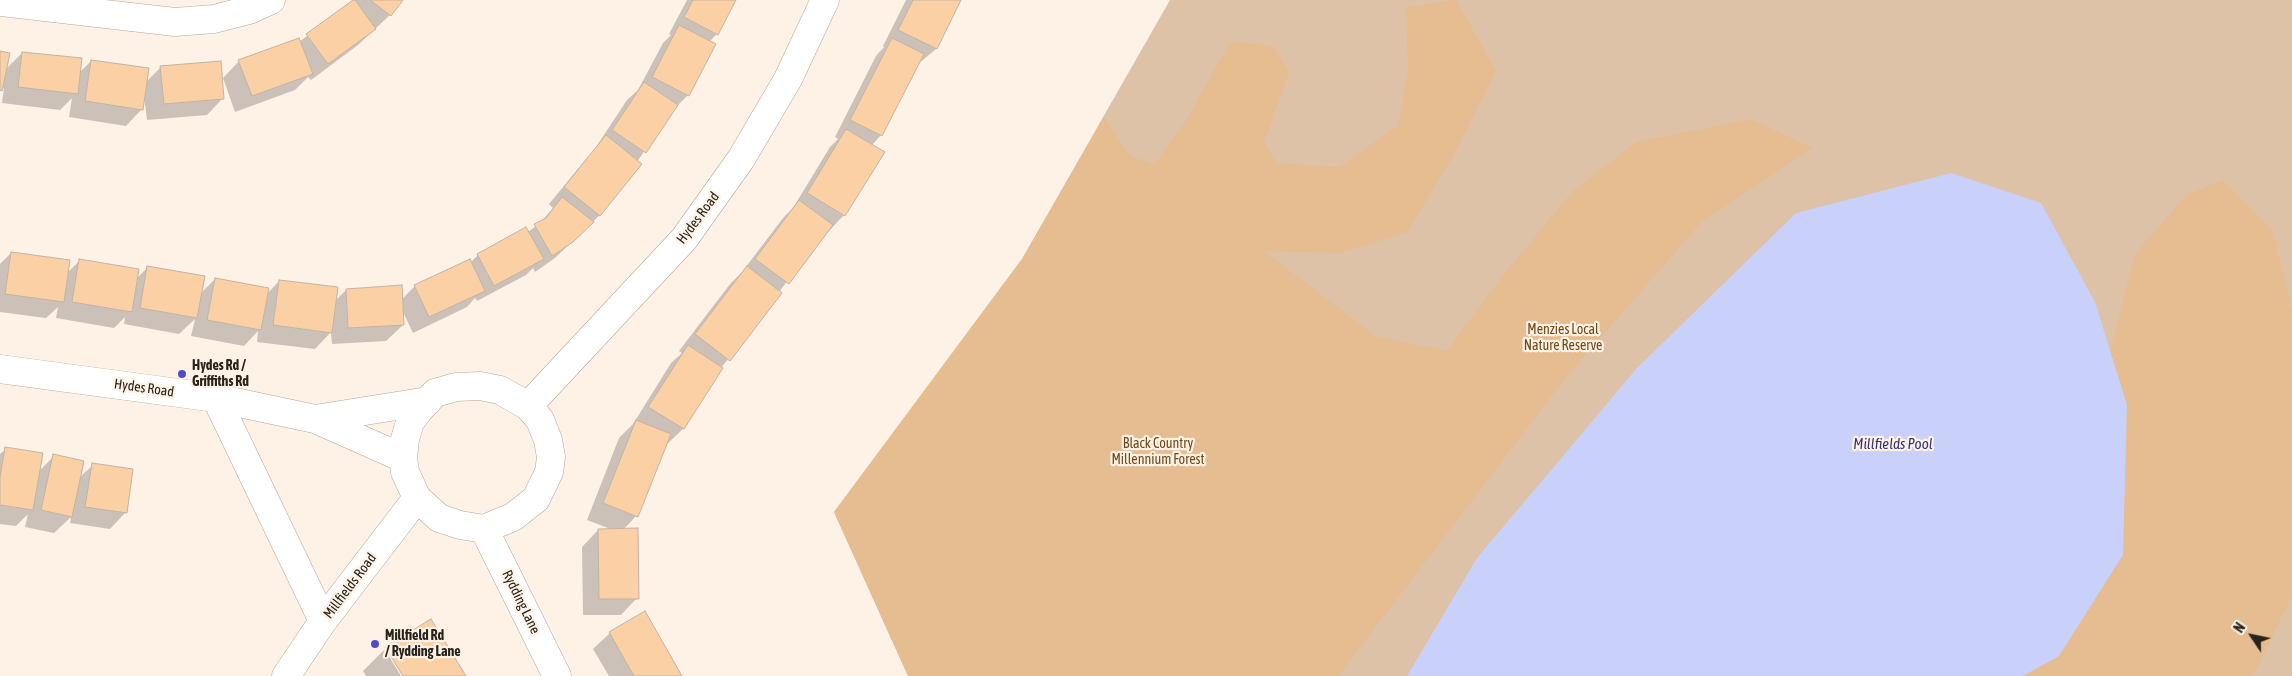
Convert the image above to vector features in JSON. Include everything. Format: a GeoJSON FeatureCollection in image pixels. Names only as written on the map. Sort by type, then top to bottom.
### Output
{"type":"FeatureCollection","features":[{"type":"Feature","properties":{"kind":"street"},"geometry":{"type":"LineString","coordinates":[[0,2],[175,22],[214,19],[249,10],[271,0]]}},
{"type":"Feature","properties":{"kind":"street","name":"Hydes Road"},"geometry":{"type":"LineString","coordinates":[[528,406],[684,239],[741,159],[788,79],[825,0]]}},
{"type":"Feature","properties":{"kind":"street","name":"Hydes Road"},"geometry":{"type":"LineString","coordinates":[[0,369],[216,398],[315,419],[403,458]]}},
{"type":"Feature","properties":{"kind":"street","name":"Hydes Road"},"geometry":{"type":"LineString","coordinates":[[480,386],[500,390],[528,406],[540,420],[548,440],[551,457],[549,472],[536,499],[503,522],[484,529],[460,525],[439,518],[418,498],[408,479],[403,458],[405,439],[410,422],[428,401],[436,393],[456,388],[480,386]]}},
{"type":"Feature","properties":{"kind":"street"},"geometry":{"type":"LineString","coordinates":[[216,398],[323,621]]}},
{"type":"Feature","properties":{"kind":"street","name":"Hydes Road"},"geometry":{"type":"LineString","coordinates":[[315,419],[428,401]]}},
{"type":"Feature","properties":{"kind":"street","name":"Millfields Road"},"geometry":{"type":"LineString","coordinates":[[286,676],[323,621],[418,498]]}},
{"type":"Feature","properties":{"kind":"street","name":"Rydding Lane"},"geometry":{"type":"LineString","coordinates":[[484,529],[557,676]]}},
{"type":"Feature","properties":{"kind":"green space","name":"Menzies Local Nature Reserve"},"geometry":{"type":"Polygon","coordinates":[[[1170,0],[2292,0],[2292,676],[908,676],[834,512],[1022,259],[1170,0]]]}},
{"type":"Feature","properties":{"kind":"green space","name":"Black Country Millennium Forest"},"geometry":{"type":"Polygon","coordinates":[[[1456,0],[1496,71],[1453,156],[1407,232],[1341,253],[1264,251],[1375,336],[1447,351],[1501,278],[1573,191],[1637,142],[1751,119],[1812,148],[1701,222],[1562,382],[1338,676],[908,676],[834,512],[1022,259],[1104,117],[1129,155],[1154,165],[1186,121],[1230,42],[1273,46],[1289,72],[1264,142],[1276,163],[1339,167],[1398,126],[1408,68],[1406,7],[1456,0]]]}},
{"type":"Feature","properties":{"kind":"green space"},"geometry":{"type":"Polygon","coordinates":[[[2223,180],[2272,230],[2292,308],[2292,595],[2253,676],[2023,676],[2059,656],[2127,405],[2110,351],[2135,254],[2187,195],[2223,180]]]}},
{"type":"Feature","properties":{"kind":"water","name":"Millfields Pool"},"geometry":{"type":"Polygon","coordinates":[[[1951,173],[2041,203],[2095,302],[2127,405],[2123,555],[2059,656],[2023,676],[1407,676],[1477,558],[1637,368],[1796,213],[1951,173]]]}},
{"type":"Feature","properties":{"kind":"building"},"geometry":{"type":"Polygon","coordinates":[[[355,0],[376,29],[328,64],[306,34],[355,0]]]}},
{"type":"Feature","properties":{"kind":"building"},"geometry":{"type":"Polygon","coordinates":[[[370,0],[403,0],[391,16],[370,0]]]}},
{"type":"Feature","properties":{"kind":"building"},"geometry":{"type":"Polygon","coordinates":[[[693,0],[736,0],[718,35],[684,17],[693,0]]]}},
{"type":"Feature","properties":{"kind":"building"},"geometry":{"type":"Polygon","coordinates":[[[913,0],[961,0],[937,49],[898,30],[913,0]]]}},
{"type":"Feature","properties":{"kind":"building"},"geometry":{"type":"Polygon","coordinates":[[[679,25],[716,44],[689,96],[652,77],[679,25]]]}},
{"type":"Feature","properties":{"kind":"building"},"geometry":{"type":"Polygon","coordinates":[[[299,38],[313,74],[252,96],[238,60],[299,38]]]}},
{"type":"Feature","properties":{"kind":"building"},"geometry":{"type":"Polygon","coordinates":[[[892,38],[924,54],[882,136],[850,120],[892,38]]]}},
{"type":"Feature","properties":{"kind":"building"},"geometry":{"type":"Polygon","coordinates":[[[0,51],[10,53],[2,91],[0,90],[0,51]]]}},
{"type":"Feature","properties":{"kind":"building"},"geometry":{"type":"Polygon","coordinates":[[[22,52],[82,58],[78,94],[18,87],[22,52]]]}},
{"type":"Feature","properties":{"kind":"building"},"geometry":{"type":"Polygon","coordinates":[[[91,60],[149,68],[143,110],[85,101],[91,60]]]}},
{"type":"Feature","properties":{"kind":"building"},"geometry":{"type":"Polygon","coordinates":[[[221,61],[224,99],[164,104],[160,66],[221,61]]]}},
{"type":"Feature","properties":{"kind":"building"},"geometry":{"type":"Polygon","coordinates":[[[644,82],[678,105],[646,153],[612,130],[644,82]]]}},
{"type":"Feature","properties":{"kind":"building"},"geometry":{"type":"Polygon","coordinates":[[[846,129],[885,152],[845,216],[807,193],[846,129]]]}},
{"type":"Feature","properties":{"kind":"building"},"geometry":{"type":"Polygon","coordinates":[[[606,135],[642,164],[600,216],[564,187],[606,135]]]}},
{"type":"Feature","properties":{"kind":"building"},"geometry":{"type":"Polygon","coordinates":[[[562,197],[594,222],[573,242],[552,256],[534,224],[546,218],[562,197]]]}},
{"type":"Feature","properties":{"kind":"building"},"geometry":{"type":"Polygon","coordinates":[[[799,200],[833,225],[789,284],[755,259],[799,200]]]}},
{"type":"Feature","properties":{"kind":"building"},"geometry":{"type":"Polygon","coordinates":[[[526,227],[544,259],[494,286],[477,254],[526,227]]]}},
{"type":"Feature","properties":{"kind":"building"},"geometry":{"type":"Polygon","coordinates":[[[11,252],[70,260],[64,302],[5,294],[11,252]]]}},
{"type":"Feature","properties":{"kind":"building"},"geometry":{"type":"Polygon","coordinates":[[[79,259],[139,269],[132,312],[72,302],[79,259]]]}},
{"type":"Feature","properties":{"kind":"building"},"geometry":{"type":"Polygon","coordinates":[[[470,259],[485,291],[429,317],[414,285],[470,259]]]}},
{"type":"Feature","properties":{"kind":"building"},"geometry":{"type":"Polygon","coordinates":[[[147,266],[205,276],[197,318],[140,308],[147,266]]]}},
{"type":"Feature","properties":{"kind":"building"},"geometry":{"type":"Polygon","coordinates":[[[747,266],[782,293],[730,361],[695,334],[747,266]]]}},
{"type":"Feature","properties":{"kind":"building"},"geometry":{"type":"Polygon","coordinates":[[[215,278],[269,288],[261,330],[207,320],[215,278]]]}},
{"type":"Feature","properties":{"kind":"building"},"geometry":{"type":"Polygon","coordinates":[[[279,280],[338,287],[332,333],[273,325],[279,280]]]}},
{"type":"Feature","properties":{"kind":"building"},"geometry":{"type":"Polygon","coordinates":[[[402,285],[404,325],[348,328],[346,289],[402,285]]]}},
{"type":"Feature","properties":{"kind":"building"},"geometry":{"type":"Polygon","coordinates":[[[688,345],[723,368],[684,429],[648,407],[688,345]]]}},
{"type":"Feature","properties":{"kind":"building"},"geometry":{"type":"Polygon","coordinates":[[[636,420],[671,434],[638,517],[603,503],[636,420]]]}},
{"type":"Feature","properties":{"kind":"building"},"geometry":{"type":"Polygon","coordinates":[[[5,447],[43,453],[33,510],[0,505],[0,477],[5,447]]]}},
{"type":"Feature","properties":{"kind":"building"},"geometry":{"type":"Polygon","coordinates":[[[53,454],[84,461],[72,517],[41,510],[53,454]]]}},
{"type":"Feature","properties":{"kind":"building"},"geometry":{"type":"Polygon","coordinates":[[[92,463],[133,469],[127,513],[85,507],[92,463]]]}},
{"type":"Feature","properties":{"kind":"building"},"geometry":{"type":"Polygon","coordinates":[[[638,528],[639,599],[599,599],[598,529],[638,528]]]}},
{"type":"Feature","properties":{"kind":"building"},"geometry":{"type":"Polygon","coordinates":[[[645,611],[682,676],[634,676],[609,632],[645,611]]]}},
{"type":"Feature","properties":{"kind":"building"},"geometry":{"type":"Polygon","coordinates":[[[431,619],[466,676],[403,676],[385,647],[431,619]]]}},
{"type":"Feature","properties":{"kind":"place","name":"Hydes Rd / Griffiths Rd"},"geometry":{"type":"Point","coordinates":[182,374]}},
{"type":"Feature","properties":{"kind":"place","name":"Millfield Rd / Rydding Lane"},"geometry":{"type":"Point","coordinates":[375,644]}}]}
